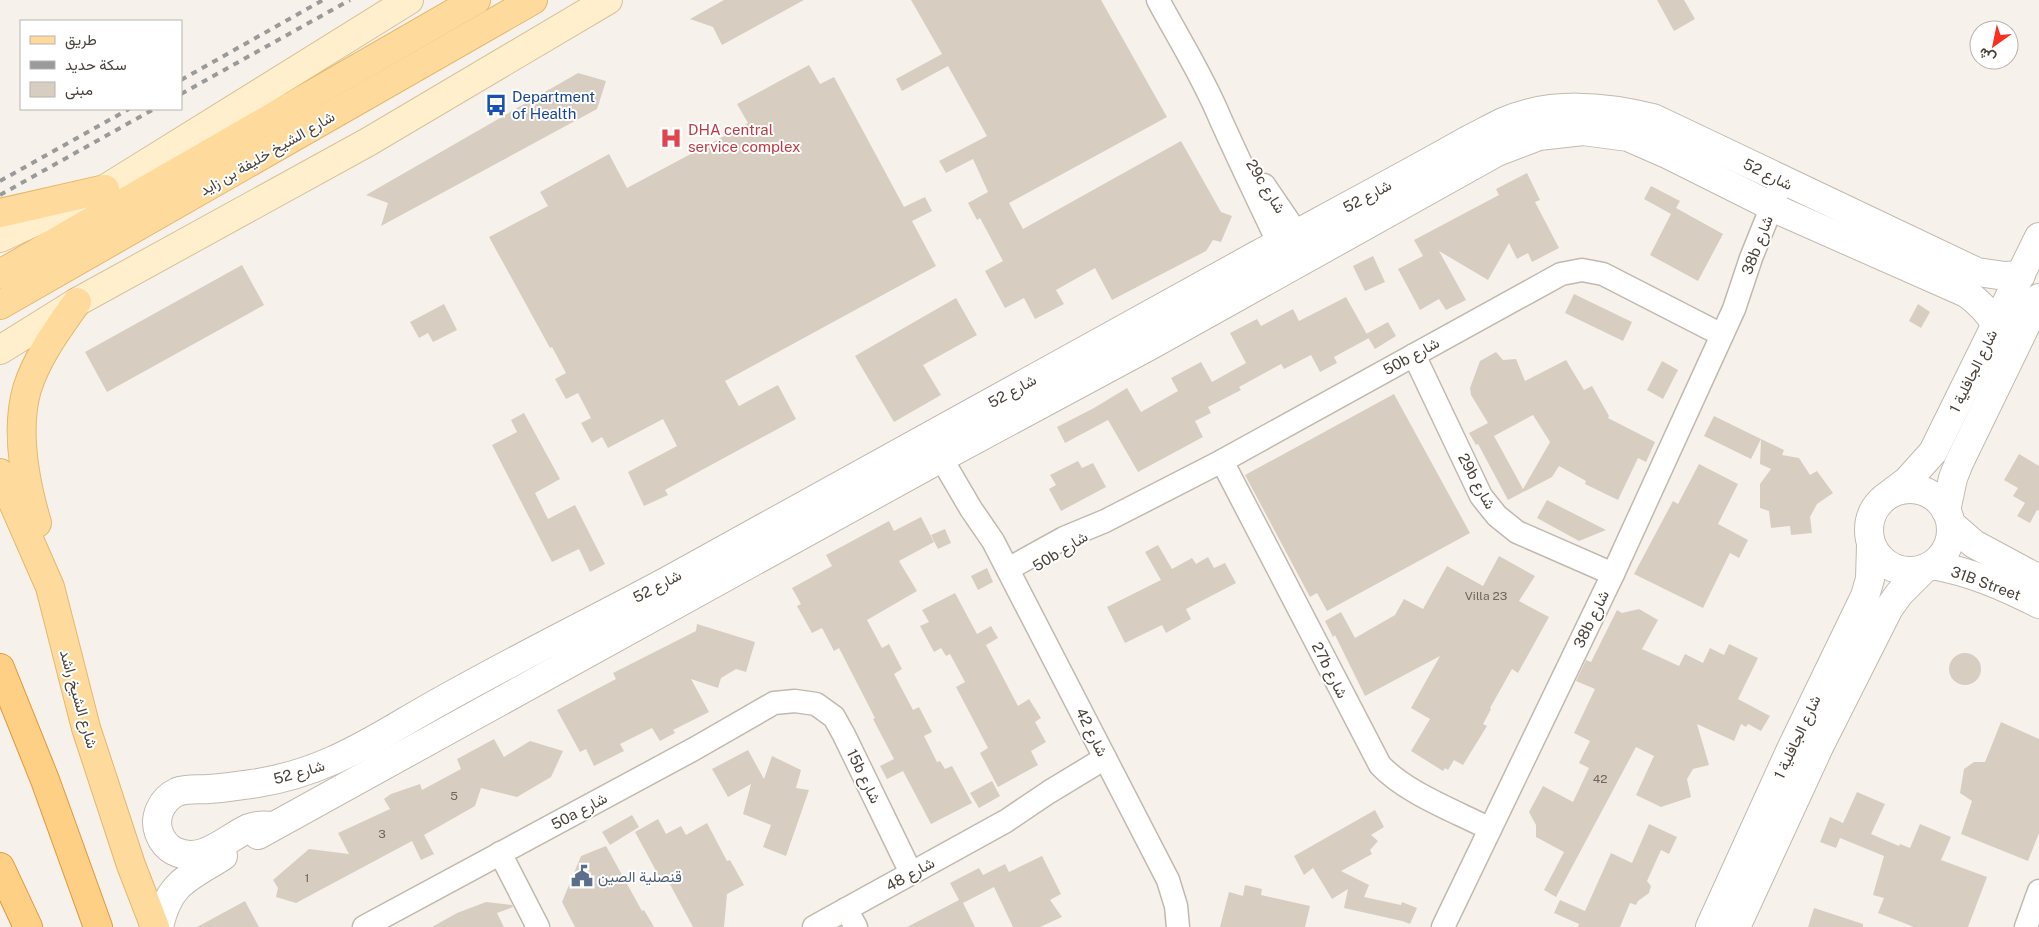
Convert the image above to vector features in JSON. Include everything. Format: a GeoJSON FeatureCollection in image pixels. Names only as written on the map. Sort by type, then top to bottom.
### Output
{"type":"FeatureCollection","features":[{"type":"Feature","properties":{"kind":"highway"},"geometry":{"type":"LineString","coordinates":[[0,668],[46,780],[98,927]]}},
{"type":"Feature","properties":{"kind":"highway"},"geometry":{"type":"LineString","coordinates":[[0,867],[28,927]]}},
{"type":"Feature","properties":{"kind":"main road"},"geometry":{"type":"LineString","coordinates":[[0,238],[105,189],[409,0]]}},
{"type":"Feature","properties":{"kind":"main road","name":"شارع الشيخ خليفة بن زايد"},"geometry":{"type":"LineString","coordinates":[[0,274],[476,0]]}},
{"type":"Feature","properties":{"kind":"main road","name":"شارع الشيخ خليفة بن زايد"},"geometry":{"type":"LineString","coordinates":[[0,304],[534,0]]}},
{"type":"Feature","properties":{"kind":"main road"},"geometry":{"type":"LineString","coordinates":[[0,350],[77,302],[368,142],[608,0]]}},
{"type":"Feature","properties":{"kind":"main road"},"geometry":{"type":"LineString","coordinates":[[0,213],[105,189]]}},
{"type":"Feature","properties":{"kind":"main road"},"geometry":{"type":"LineString","coordinates":[[50,587],[48,562],[26,482],[22,445],[24,408],[27,389],[41,359],[56,331],[77,302]]}},
{"type":"Feature","properties":{"kind":"main road","name":"شارع الشيخ راشد"},"geometry":{"type":"LineString","coordinates":[[0,472],[50,587],[88,736],[131,866],[157,927]]}},
{"type":"Feature","properties":{"kind":"main road"},"geometry":{"type":"LineString","coordinates":[[0,517],[50,587]]}},
{"type":"Feature","properties":{"kind":"street","name":"29c شارع"},"geometry":{"type":"LineString","coordinates":[[1158,0],[1220,117],[1270,194],[1294,250]]}},
{"type":"Feature","properties":{"kind":"street","name":"شارع 52"},"geometry":{"type":"LineString","coordinates":[[273,826],[264,825],[248,829],[212,850],[190,856],[178,854],[167,847],[160,836],[157,824],[158,812],[164,801],[174,793],[186,790],[218,789],[253,784],[296,775],[328,764],[358,750],[435,704],[662,583],[942,443],[1153,344],[1294,250],[1475,136],[1504,122],[1543,110],[1584,107],[1619,110],[1653,118],[1977,272],[2004,276],[2021,275]]}},
{"type":"Feature","properties":{"kind":"street","name":"شارع 52"},"geometry":{"type":"LineString","coordinates":[[1294,250],[1497,152],[1539,136],[1583,131],[1628,137],[1669,155],[1778,210],[1966,293],[1989,312],[1996,324]]}},
{"type":"Feature","properties":{"kind":"street","name":"38b شارع"},"geometry":{"type":"LineString","coordinates":[[1442,927],[1613,574],[1734,309],[1748,267],[1790,184]]}},
{"type":"Feature","properties":{"kind":"street","name":"شارع الجافلية 1"},"geometry":{"type":"LineString","coordinates":[[1891,493],[1914,474],[1932,452],[2039,237]]}},
{"type":"Feature","properties":{"kind":"street","name":"50b شارع"},"geometry":{"type":"LineString","coordinates":[[1010,574],[1064,538],[1105,521],[1222,461],[1542,282],[1561,274],[1582,270],[1603,274],[1722,335]]}},
{"type":"Feature","properties":{"kind":"street","name":"شارع الجافلية 1"},"geometry":{"type":"LineString","coordinates":[[1948,518],[1949,494],[1959,463],[2039,298]]}},
{"type":"Feature","properties":{"kind":"street","name":"29b شارع"},"geometry":{"type":"LineString","coordinates":[[1414,355],[1481,496],[1497,516],[1517,532],[1613,574]]}},
{"type":"Feature","properties":{"kind":"street","name":"شارع 52"},"geometry":{"type":"LineString","coordinates":[[157,927],[166,900],[184,880],[273,826],[942,443]]}},
{"type":"Feature","properties":{"kind":"street","name":"شارع 42"},"geometry":{"type":"LineString","coordinates":[[942,443],[974,515],[993,541],[1168,880],[1176,906],[1178,927]]}},
{"type":"Feature","properties":{"kind":"street","name":"27b شارع"},"geometry":{"type":"LineString","coordinates":[[1222,461],[1380,765],[1391,777],[1405,786],[1490,829]]}},
{"type":"Feature","properties":{"kind":"street"},"geometry":{"type":"LineString","coordinates":[[1907,489],[1922,491],[1936,498],[1948,518],[1951,536],[1947,548],[1941,558],[1928,567],[1908,572],[1892,568],[1879,558],[1871,545],[1868,530],[1871,515],[1879,502],[1891,493],[1907,489]]}},
{"type":"Feature","properties":{"kind":"street","name":"31B Street"},"geometry":{"type":"LineString","coordinates":[[1948,518],[1974,544],[2039,579]]}},
{"type":"Feature","properties":{"kind":"street","name":"شارع الجافلية 1"},"geometry":{"type":"LineString","coordinates":[[1710,927],[1791,749],[1865,596],[1870,579],[1871,545]]}},
{"type":"Feature","properties":{"kind":"street","name":"شارع الجافلية 1"},"geometry":{"type":"LineString","coordinates":[[1736,927],[1819,747],[1889,608],[1899,594],[1928,567]]}},
{"type":"Feature","properties":{"kind":"street","name":"31B Street"},"geometry":{"type":"LineString","coordinates":[[1928,567],[1960,570],[2002,585],[2039,604]]}},
{"type":"Feature","properties":{"kind":"street","name":"50a شارع"},"geometry":{"type":"LineString","coordinates":[[364,927],[686,753],[774,703],[795,700]]}},
{"type":"Feature","properties":{"kind":"street","name":"15b شارع"},"geometry":{"type":"LineString","coordinates":[[795,700],[816,704],[834,717],[911,873]]}},
{"type":"Feature","properties":{"kind":"street","name":"شارع 48"},"geometry":{"type":"LineString","coordinates":[[814,927],[851,918],[911,873],[1006,821],[1049,792],[1108,764]]}},
{"type":"Feature","properties":{"kind":"street"},"geometry":{"type":"LineString","coordinates":[[500,853],[538,927]]}},
{"type":"Feature","properties":{"kind":"street"},"geometry":{"type":"LineString","coordinates":[[2026,927],[2039,891]]}},
{"type":"Feature","properties":{"kind":"building"},"geometry":{"type":"Polygon","coordinates":[[[724,0],[804,0],[722,45],[713,27],[690,19],[724,0]]]}},
{"type":"Feature","properties":{"kind":"building"},"geometry":{"type":"Polygon","coordinates":[[[911,0],[1101,0],[1167,117],[1009,203],[1023,229],[1181,141],[1221,212],[1232,216],[1221,242],[1213,240],[1206,251],[1112,300],[1095,268],[1056,290],[1064,304],[1035,319],[1024,298],[1005,308],[985,271],[1003,261],[980,218],[977,220],[968,203],[988,192],[973,159],[946,173],[939,161],[987,136],[948,66],[902,91],[896,79],[942,54],[911,0]]]}},
{"type":"Feature","properties":{"kind":"building"},"geometry":{"type":"Polygon","coordinates":[[[1657,0],[1684,0],[1695,19],[1674,31],[1657,0]]]}},
{"type":"Feature","properties":{"kind":"building"},"geometry":{"type":"Polygon","coordinates":[[[809,65],[820,84],[834,77],[904,207],[925,197],[932,211],[912,221],[936,266],[725,381],[739,406],[778,385],[796,419],[665,490],[668,495],[644,506],[628,472],[677,446],[663,419],[608,448],[602,437],[592,443],[581,423],[591,418],[578,393],[566,399],[555,379],[566,373],[552,347],[550,348],[489,237],[548,206],[540,192],[609,154],[627,188],[745,125],[748,123],[737,104],[809,65]]]}},
{"type":"Feature","properties":{"kind":"building"},"geometry":{"type":"Polygon","coordinates":[[[578,73],[606,81],[597,109],[381,226],[388,203],[366,195],[578,73]]]}},
{"type":"Feature","properties":{"kind":"building"},"geometry":{"type":"Polygon","coordinates":[[[1527,173],[1540,200],[1535,202],[1559,248],[1532,262],[1528,253],[1517,259],[1509,243],[1488,280],[1439,251],[1466,300],[1446,310],[1439,299],[1420,310],[1398,269],[1423,256],[1414,240],[1499,195],[1496,189],[1527,173]]]}},
{"type":"Feature","properties":{"kind":"building"},"geometry":{"type":"Polygon","coordinates":[[[1651,186],[1680,201],[1676,208],[1723,234],[1698,281],[1650,255],[1671,214],[1644,199],[1651,186]]]}},
{"type":"Feature","properties":{"kind":"building"},"geometry":{"type":"Polygon","coordinates":[[[1373,256],[1385,282],[1365,291],[1353,266],[1373,256]]]}},
{"type":"Feature","properties":{"kind":"building"},"geometry":{"type":"Polygon","coordinates":[[[242,265],[264,305],[107,392],[85,352],[242,265]]]}},
{"type":"Feature","properties":{"kind":"building"},"geometry":{"type":"Polygon","coordinates":[[[1574,294],[1632,322],[1623,341],[1565,313],[1574,294]]]}},
{"type":"Feature","properties":{"kind":"building"},"geometry":{"type":"Polygon","coordinates":[[[1346,297],[1369,338],[1334,357],[1337,363],[1320,372],[1311,355],[1284,369],[1281,364],[1239,387],[1241,390],[1208,407],[1211,413],[1195,421],[1203,437],[1138,472],[1108,420],[1065,443],[1057,427],[1127,388],[1141,412],[1178,391],[1171,378],[1201,362],[1212,382],[1246,363],[1230,333],[1257,319],[1261,326],[1293,309],[1299,321],[1346,297]]]}},
{"type":"Feature","properties":{"kind":"building"},"geometry":{"type":"Polygon","coordinates":[[[956,298],[977,335],[923,365],[941,395],[894,422],[855,356],[956,298]]]}},
{"type":"Feature","properties":{"kind":"building"},"geometry":{"type":"Polygon","coordinates":[[[444,304],[457,330],[433,342],[428,333],[419,338],[410,322],[444,304]]]}},
{"type":"Feature","properties":{"kind":"building"},"geometry":{"type":"Polygon","coordinates":[[[1918,304],[1930,312],[1921,328],[1909,321],[1918,304]]]}},
{"type":"Feature","properties":{"kind":"building"},"geometry":{"type":"Polygon","coordinates":[[[1388,322],[1396,336],[1375,349],[1366,334],[1388,322]]]}},
{"type":"Feature","properties":{"kind":"building"},"geometry":{"type":"Polygon","coordinates":[[[1496,352],[1503,360],[1516,359],[1525,381],[1566,360],[1584,390],[1592,386],[1609,416],[1608,418],[1655,442],[1646,462],[1638,458],[1618,500],[1585,484],[1586,481],[1559,466],[1552,477],[1508,500],[1478,444],[1476,445],[1469,433],[1488,423],[1471,395],[1470,388],[1480,361],[1496,352]],[[1533,415],[1494,436],[1523,489],[1550,442],[1533,415]]]}},
{"type":"Feature","properties":{"kind":"building"},"geometry":{"type":"Polygon","coordinates":[[[1662,361],[1678,370],[1663,399],[1647,390],[1662,361]]]}},
{"type":"Feature","properties":{"kind":"building"},"geometry":{"type":"Polygon","coordinates":[[[1394,394],[1470,533],[1327,611],[1317,593],[1310,597],[1245,475],[1394,394]]]}},
{"type":"Feature","properties":{"kind":"building"},"geometry":{"type":"Polygon","coordinates":[[[524,413],[560,479],[535,493],[548,519],[575,505],[605,564],[590,572],[579,549],[552,562],[492,445],[517,432],[511,420],[524,413]]]}},
{"type":"Feature","properties":{"kind":"building"},"geometry":{"type":"Polygon","coordinates":[[[1714,416],[1761,439],[1751,459],[1704,436],[1714,416]]]}},
{"type":"Feature","properties":{"kind":"building"},"geometry":{"type":"Polygon","coordinates":[[[1761,439],[1784,450],[1782,455],[1799,458],[1810,475],[1817,471],[1833,493],[1817,504],[1810,517],[1812,533],[1791,535],[1790,526],[1771,528],[1769,511],[1760,508],[1760,484],[1771,469],[1760,464],[1761,439]]]}},
{"type":"Feature","properties":{"kind":"building"},"geometry":{"type":"Polygon","coordinates":[[[2019,454],[2039,466],[2039,511],[2037,510],[2030,523],[2017,516],[2025,503],[2013,496],[2018,488],[2004,480],[2019,454]]]}},
{"type":"Feature","properties":{"kind":"building"},"geometry":{"type":"Polygon","coordinates":[[[1078,461],[1082,468],[1093,463],[1106,487],[1061,511],[1049,489],[1056,485],[1050,475],[1078,461]]]}},
{"type":"Feature","properties":{"kind":"building"},"geometry":{"type":"Polygon","coordinates":[[[1699,464],[1738,484],[1718,524],[1748,540],[1739,558],[1730,553],[1703,608],[1634,574],[1673,501],[1678,504],[1699,464]]]}},
{"type":"Feature","properties":{"kind":"building"},"geometry":{"type":"Polygon","coordinates":[[[1547,500],[1606,530],[1579,541],[1537,518],[1547,500]]]}},
{"type":"Feature","properties":{"kind":"building"},"geometry":{"type":"Polygon","coordinates":[[[921,517],[934,542],[899,561],[917,591],[867,620],[882,648],[889,644],[902,669],[894,674],[913,710],[919,707],[932,732],[924,736],[937,762],[940,761],[945,769],[952,766],[972,803],[931,824],[903,771],[887,779],[880,766],[894,759],[873,719],[875,718],[839,648],[834,651],[822,628],[812,633],[797,606],[801,604],[792,588],[832,566],[826,555],[889,521],[894,531],[921,517]]]}},
{"type":"Feature","properties":{"kind":"building"},"geometry":{"type":"Polygon","coordinates":[[[945,529],[951,543],[938,549],[931,535],[945,529]]]}},
{"type":"Feature","properties":{"kind":"building"},"geometry":{"type":"Polygon","coordinates":[[[1158,545],[1172,569],[1192,558],[1196,564],[1208,557],[1214,568],[1225,563],[1236,583],[1186,609],[1191,619],[1166,633],[1162,625],[1125,643],[1107,607],[1161,580],[1145,552],[1158,545]]]}},
{"type":"Feature","properties":{"kind":"building"},"geometry":{"type":"Polygon","coordinates":[[[1499,556],[1535,576],[1519,601],[1549,617],[1518,673],[1512,669],[1490,708],[1483,724],[1487,726],[1463,765],[1454,760],[1448,770],[1445,768],[1443,771],[1411,751],[1430,719],[1411,708],[1440,656],[1365,696],[1335,635],[1333,637],[1325,621],[1341,612],[1355,638],[1395,615],[1404,599],[1423,609],[1447,566],[1483,586],[1499,556]]]}},
{"type":"Feature","properties":{"kind":"building"},"geometry":{"type":"Polygon","coordinates":[[[987,568],[993,582],[978,590],[971,576],[987,568]]]}},
{"type":"Feature","properties":{"kind":"building"},"geometry":{"type":"Polygon","coordinates":[[[955,593],[977,634],[991,626],[998,638],[986,645],[1018,706],[1029,699],[1041,718],[1035,722],[1046,742],[1031,751],[1038,765],[998,787],[980,753],[988,748],[956,687],[965,682],[950,654],[946,656],[941,648],[934,652],[920,626],[929,622],[922,610],[955,593]]]}},
{"type":"Feature","properties":{"kind":"building"},"geometry":{"type":"Polygon","coordinates":[[[1639,609],[1658,620],[1642,649],[1679,666],[1685,654],[1703,663],[1710,648],[1724,655],[1729,644],[1758,658],[1738,699],[1770,716],[1761,731],[1748,724],[1746,727],[1741,724],[1734,741],[1697,724],[1709,765],[1693,769],[1687,779],[1691,797],[1661,807],[1636,795],[1654,756],[1636,747],[1556,897],[1544,890],[1564,852],[1536,837],[1536,825],[1529,812],[1543,786],[1573,802],[1589,768],[1579,763],[1590,741],[1574,733],[1595,689],[1576,681],[1586,660],[1591,662],[1617,610],[1622,613],[1639,609]]]}},
{"type":"Feature","properties":{"kind":"building"},"geometry":{"type":"Polygon","coordinates":[[[697,624],[755,642],[746,672],[736,669],[721,678],[718,688],[691,679],[709,712],[673,730],[675,733],[660,741],[652,728],[620,744],[624,751],[594,766],[586,749],[580,752],[557,710],[616,679],[613,673],[696,631],[697,624]]]}},
{"type":"Feature","properties":{"kind":"building"},"geometry":{"type":"Polygon","coordinates":[[[1965,653],[1971,654],[1976,658],[1980,663],[1980,675],[1976,680],[1971,684],[1965,685],[1959,684],[1954,680],[1950,675],[1949,669],[1950,663],[1954,658],[1959,654],[1965,653]]]}},
{"type":"Feature","properties":{"kind":"building"},"geometry":{"type":"Polygon","coordinates":[[[2001,722],[2039,739],[2039,833],[2028,861],[1961,834],[1972,801],[1960,793],[1964,769],[1974,762],[1985,762],[2001,722]]]}},
{"type":"Feature","properties":{"kind":"building"},"geometry":{"type":"Polygon","coordinates":[[[494,739],[504,757],[530,741],[563,751],[551,777],[517,797],[481,788],[475,806],[424,835],[434,854],[421,860],[412,841],[296,903],[276,897],[278,888],[273,880],[309,849],[349,854],[338,833],[390,809],[384,799],[391,794],[420,784],[422,790],[461,769],[457,759],[494,739]]]}},
{"type":"Feature","properties":{"kind":"building"},"geometry":{"type":"Polygon","coordinates":[[[748,750],[764,779],[772,756],[801,770],[796,788],[809,790],[786,856],[763,847],[771,825],[743,814],[751,784],[728,797],[712,769],[748,750]]]}},
{"type":"Feature","properties":{"kind":"building"},"geometry":{"type":"Polygon","coordinates":[[[992,781],[1000,796],[979,808],[970,793],[992,781]]]}},
{"type":"Feature","properties":{"kind":"building"},"geometry":{"type":"Polygon","coordinates":[[[1857,792],[1885,804],[1871,834],[1899,846],[1900,844],[1910,848],[1920,824],[1951,837],[1941,860],[1987,877],[1968,927],[1914,927],[1878,913],[1884,898],[1873,895],[1884,856],[1840,838],[1836,848],[1820,842],[1830,817],[1843,823],[1857,792]]]}},
{"type":"Feature","properties":{"kind":"building"},"geometry":{"type":"Polygon","coordinates":[[[1375,810],[1384,827],[1371,835],[1378,841],[1370,850],[1372,854],[1341,871],[1369,885],[1364,897],[1401,905],[1402,902],[1417,908],[1410,924],[1344,908],[1348,889],[1332,899],[1313,868],[1304,875],[1294,856],[1375,810]]]}},
{"type":"Feature","properties":{"kind":"building"},"geometry":{"type":"Polygon","coordinates":[[[632,815],[639,827],[610,845],[602,832],[632,815]]]}},
{"type":"Feature","properties":{"kind":"building"},"geometry":{"type":"Polygon","coordinates":[[[658,819],[666,834],[681,826],[686,835],[707,823],[727,861],[730,860],[744,885],[727,894],[724,927],[693,927],[666,877],[661,880],[635,832],[658,819]]]}},
{"type":"Feature","properties":{"kind":"building"},"geometry":{"type":"Polygon","coordinates":[[[1649,824],[1677,837],[1669,854],[1661,850],[1647,881],[1651,886],[1649,893],[1638,901],[1636,905],[1630,903],[1620,927],[1578,927],[1579,924],[1554,913],[1560,900],[1585,911],[1611,853],[1632,863],[1649,824]]]}},
{"type":"Feature","properties":{"kind":"building"},"geometry":{"type":"Polygon","coordinates":[[[606,846],[642,911],[644,910],[654,927],[575,927],[562,902],[581,856],[606,846]]]}},
{"type":"Feature","properties":{"kind":"building"},"geometry":{"type":"Polygon","coordinates":[[[1042,856],[1061,894],[1050,900],[1062,917],[1040,927],[1013,927],[994,887],[963,903],[975,927],[907,927],[959,900],[950,883],[979,868],[983,875],[1005,864],[1009,872],[1042,856]]]}},
{"type":"Feature","properties":{"kind":"building"},"geometry":{"type":"Polygon","coordinates":[[[1245,885],[1262,889],[1261,895],[1310,906],[1305,927],[1220,927],[1229,892],[1243,896],[1245,885]]]}},
{"type":"Feature","properties":{"kind":"building"},"geometry":{"type":"Polygon","coordinates":[[[245,901],[259,927],[197,927],[245,901]]]}},
{"type":"Feature","properties":{"kind":"building"},"geometry":{"type":"Polygon","coordinates":[[[486,902],[512,905],[513,907],[497,913],[504,927],[432,927],[457,913],[486,902]]]}},
{"type":"Feature","properties":{"kind":"building"},"geometry":{"type":"Polygon","coordinates":[[[1814,908],[1863,924],[1863,927],[1808,927],[1814,908]]]}},
{"type":"Feature","properties":{"kind":"railway"},"geometry":{"type":"LineString","coordinates":[[182,79],[323,0]]}},
{"type":"Feature","properties":{"kind":"railway"},"geometry":{"type":"LineString","coordinates":[[182,93],[350,0]]}},
{"type":"Feature","properties":{"kind":"railway"},"geometry":{"type":"LineString","coordinates":[[0,181],[127,110]]}},
{"type":"Feature","properties":{"kind":"railway"},"geometry":{"type":"LineString","coordinates":[[0,195],[152,110]]}},
{"type":"Feature","properties":{"kind":"place","name":"Department of Health"},"geometry":{"type":"Point","coordinates":[496,105]}},
{"type":"Feature","properties":{"kind":"place","name":"DHA central service complex"},"geometry":{"type":"Point","coordinates":[671,138]}},
{"type":"Feature","properties":{"kind":"place","name":"قنصلية الصين"},"geometry":{"type":"Point","coordinates":[582,876]}}]}
